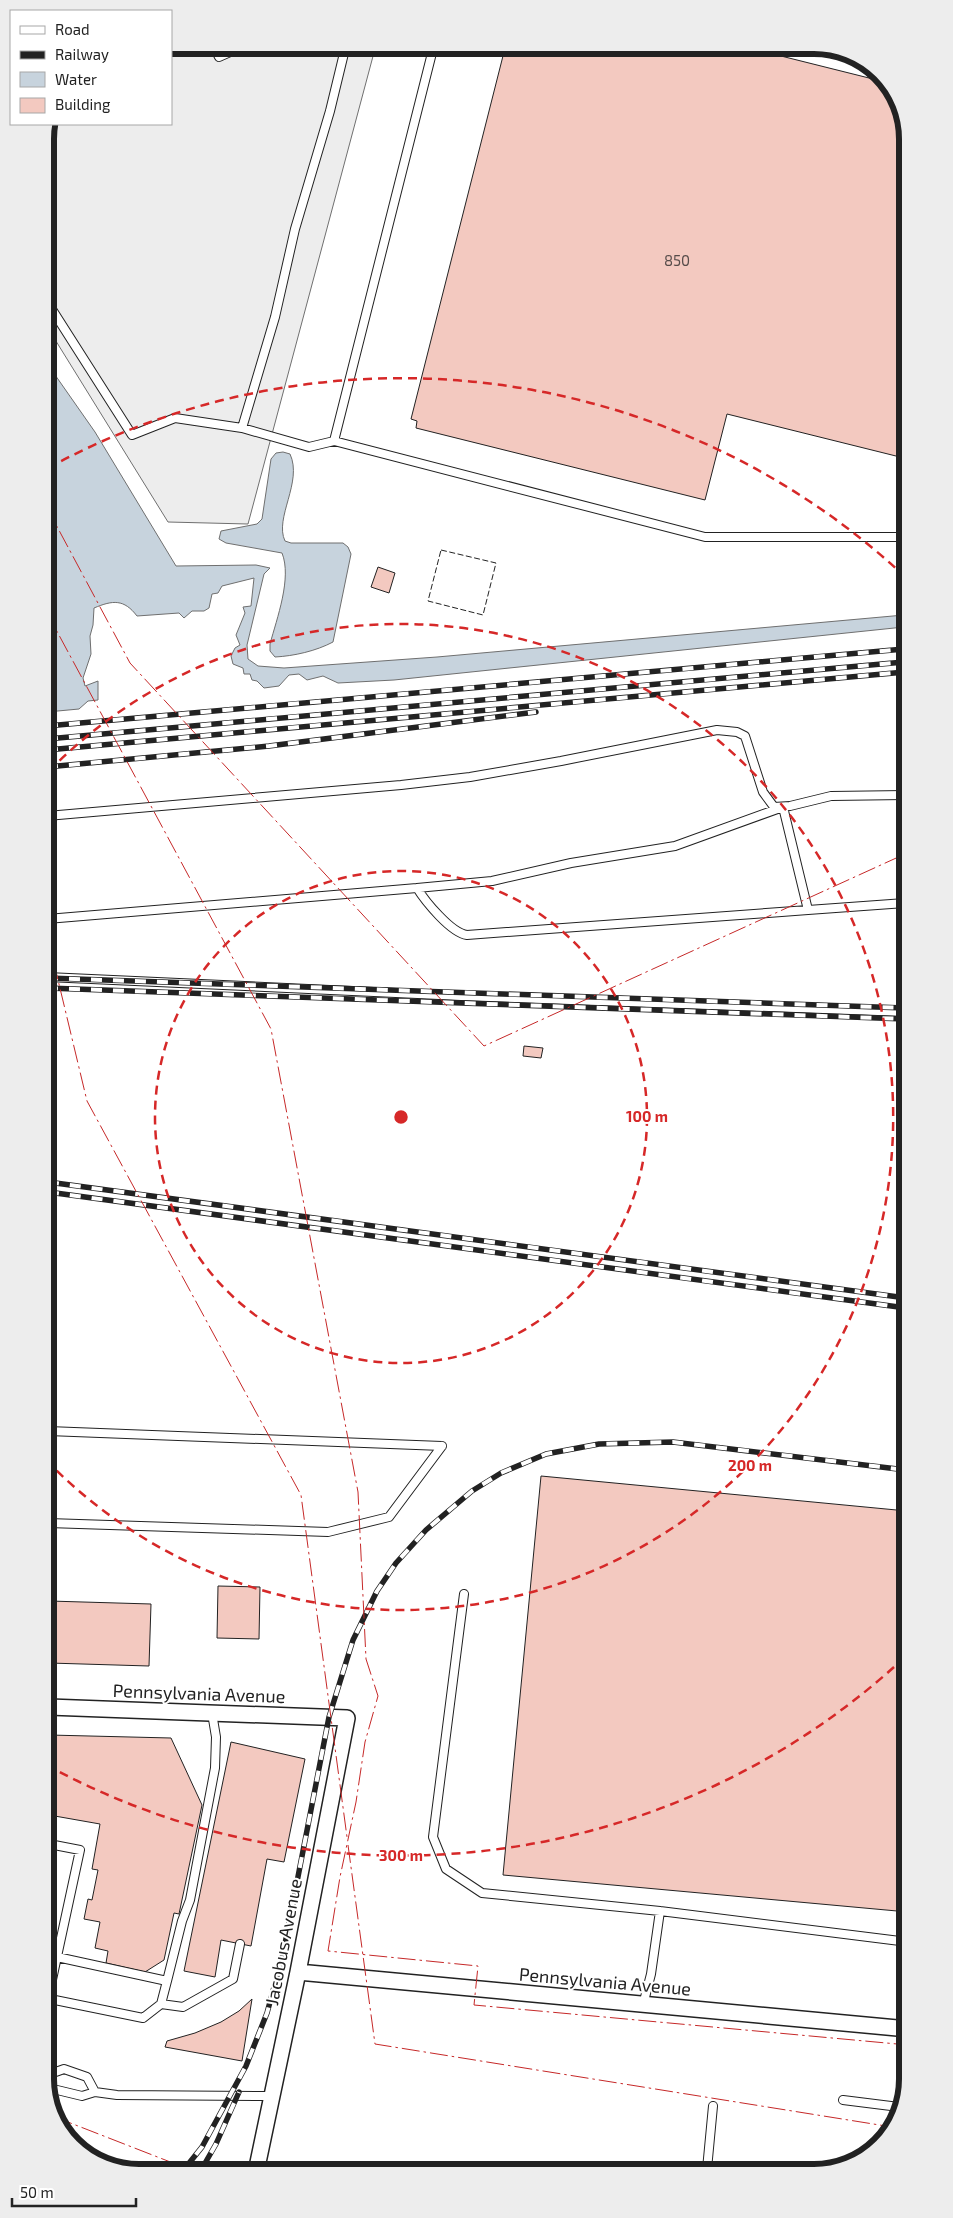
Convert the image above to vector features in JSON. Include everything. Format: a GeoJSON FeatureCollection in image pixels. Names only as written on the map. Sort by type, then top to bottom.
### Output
{"type":"FeatureCollection","features":[{"type":"Feature","properties":{"kind":"street","name":"Pennsylvania Avenue"},"geometry":{"type":"LineString","coordinates":[[54,1707],[347,1718]]}},
{"type":"Feature","properties":{"kind":"street","name":"Jacobus Avenue"},"geometry":{"type":"LineString","coordinates":[[258,2164],[298,1972],[347,1718]]}},
{"type":"Feature","properties":{"kind":"street","name":"Pennsylvania Avenue"},"geometry":{"type":"LineString","coordinates":[[298,1972],[899,2028]]}},
{"type":"Feature","properties":{"kind":"lane"},"geometry":{"type":"LineString","coordinates":[[242,428],[274,317],[295,229],[330,111],[344,54]]}},
{"type":"Feature","properties":{"kind":"lane"},"geometry":{"type":"LineString","coordinates":[[334,440],[432,54]]}},
{"type":"Feature","properties":{"kind":"lane"},"geometry":{"type":"LineString","coordinates":[[54,313],[132,435],[175,418],[242,428],[309,446],[334,440],[705,537],[899,536]]}},
{"type":"Feature","properties":{"kind":"lane"},"geometry":{"type":"LineString","coordinates":[[54,815],[401,785],[470,777],[545,765],[717,730],[737,732],[744,736],[765,796],[773,806],[783,807]]}},
{"type":"Feature","properties":{"kind":"lane"},"geometry":{"type":"LineString","coordinates":[[54,919],[492,881],[571,863],[675,846],[783,807],[831,796],[899,795]]}},
{"type":"Feature","properties":{"kind":"lane"},"geometry":{"type":"LineString","coordinates":[[783,807],[808,910]]}},
{"type":"Feature","properties":{"kind":"lane"},"geometry":{"type":"LineString","coordinates":[[417,888],[423,898],[456,931],[467,935],[899,903]]}},
{"type":"Feature","properties":{"kind":"lane"},"geometry":{"type":"LineString","coordinates":[[54,977],[461,996],[899,1012]]}},
{"type":"Feature","properties":{"kind":"lane"},"geometry":{"type":"LineString","coordinates":[[54,1431],[442,1446],[389,1517],[328,1532],[54,1523]]}},
{"type":"Feature","properties":{"kind":"lane"},"geometry":{"type":"LineString","coordinates":[[464,1594],[433,1837],[446,1869],[482,1893],[660,1911],[899,1941]]}},
{"type":"Feature","properties":{"kind":"lane"},"geometry":{"type":"LineString","coordinates":[[54,2000],[143,2018],[161,2004],[182,1921],[190,1900],[215,1768],[216,1737],[212,1713]]}},
{"type":"Feature","properties":{"kind":"lane"},"geometry":{"type":"LineString","coordinates":[[54,1845],[80,1850],[54,1971]]}},
{"type":"Feature","properties":{"kind":"lane"},"geometry":{"type":"LineString","coordinates":[[643,2005],[651,1974],[660,1911]]}},
{"type":"Feature","properties":{"kind":"lane"},"geometry":{"type":"LineString","coordinates":[[161,2004],[183,2007],[233,1979],[240,1944]]}},
{"type":"Feature","properties":{"kind":"lane"},"geometry":{"type":"LineString","coordinates":[[57,1957],[166,1981]]}},
{"type":"Feature","properties":{"kind":"lane"},"geometry":{"type":"LineString","coordinates":[[54,2073],[64,2069],[87,2077],[95,2092]]}},
{"type":"Feature","properties":{"kind":"lane"},"geometry":{"type":"LineString","coordinates":[[54,2089],[82,2096],[95,2092],[117,2095],[272,2096]]}},
{"type":"Feature","properties":{"kind":"lane"},"geometry":{"type":"LineString","coordinates":[[843,2100],[895,2106]]}},
{"type":"Feature","properties":{"kind":"lane"},"geometry":{"type":"LineString","coordinates":[[707,2164],[713,2106]]}},
{"type":"Feature","properties":{"kind":"shaded area"},"geometry":{"type":"Polygon","coordinates":[[[172,54],[374,54],[248,524],[168,522],[54,338],[55,125],[172,125],[172,54]]]}},
{"type":"Feature","properties":{"kind":"water"},"geometry":{"type":"Polygon","coordinates":[[[54,373],[95,432],[176,566],[256,565],[270,568],[264,574],[247,645],[248,659],[258,666],[284,668],[437,657],[899,615],[899,628],[394,680],[338,683],[323,676],[307,680],[299,674],[289,675],[279,686],[264,688],[257,681],[252,680],[250,674],[244,674],[243,668],[233,664],[231,656],[235,648],[240,645],[236,635],[245,613],[243,607],[251,606],[254,578],[222,586],[218,593],[212,594],[209,608],[204,611],[192,611],[184,618],[179,613],[137,616],[127,606],[118,603],[107,603],[94,608],[90,636],[91,654],[83,678],[85,686],[98,681],[98,700],[88,701],[79,709],[54,711],[54,373]]]}},
{"type":"Feature","properties":{"kind":"water"},"geometry":{"type":"Polygon","coordinates":[[[276,453],[290,454],[293,465],[291,488],[283,522],[285,541],[291,543],[343,543],[348,547],[351,554],[333,642],[290,656],[275,657],[270,651],[270,644],[280,610],[284,586],[285,563],[282,553],[226,543],[219,539],[221,531],[257,524],[262,519],[271,459],[276,453]]]}},
{"type":"Feature","properties":{"kind":"building"},"geometry":{"type":"Polygon","coordinates":[[[503,54],[773,54],[874,79],[882,87],[895,111],[899,138],[899,457],[727,414],[705,500],[416,428],[417,421],[411,419],[503,54]]]}},
{"type":"Feature","properties":{"kind":"building"},"geometry":{"type":"Polygon","coordinates":[[[378,567],[395,573],[389,593],[371,587],[378,567]]]}},
{"type":"Feature","properties":{"kind":"building"},"geometry":{"type":"Polygon","coordinates":[[[524,1046],[543,1048],[541,1058],[523,1056],[524,1046]]]}},
{"type":"Feature","properties":{"kind":"building"},"geometry":{"type":"Polygon","coordinates":[[[541,1476],[899,1510],[899,1911],[503,1875],[541,1476]]]}},
{"type":"Feature","properties":{"kind":"building"},"geometry":{"type":"Polygon","coordinates":[[[218,1586],[260,1587],[259,1639],[217,1638],[218,1586]]]}},
{"type":"Feature","properties":{"kind":"building"},"geometry":{"type":"Polygon","coordinates":[[[54,1601],[151,1604],[149,1666],[54,1663],[54,1601]]]}},
{"type":"Feature","properties":{"kind":"building"},"geometry":{"type":"Polygon","coordinates":[[[54,1735],[171,1738],[202,1805],[179,1914],[174,1913],[164,1960],[145,1972],[106,1963],[108,1951],[95,1948],[100,1922],[84,1919],[88,1899],[92,1900],[98,1870],[92,1869],[100,1824],[54,1816],[54,1735]]]}},
{"type":"Feature","properties":{"kind":"building"},"geometry":{"type":"Polygon","coordinates":[[[231,1742],[305,1759],[284,1862],[267,1859],[251,1946],[221,1940],[215,1977],[184,1971],[231,1742]]]}},
{"type":"Feature","properties":{"kind":"building"},"geometry":{"type":"Polygon","coordinates":[[[252,1999],[242,2061],[165,2047],[167,2041],[195,2033],[221,2022],[239,2011],[252,1999]]]}},
{"type":"Feature","properties":{"kind":"railway"},"geometry":{"type":"LineString","coordinates":[[54,725],[899,649]]}},
{"type":"Feature","properties":{"kind":"railway"},"geometry":{"type":"LineString","coordinates":[[54,738],[899,662]]}},
{"type":"Feature","properties":{"kind":"railway"},"geometry":{"type":"LineString","coordinates":[[54,749],[899,673]]}},
{"type":"Feature","properties":{"kind":"railway"},"geometry":{"type":"LineString","coordinates":[[54,766],[269,746],[536,712]]}},
{"type":"Feature","properties":{"kind":"railway"},"geometry":{"type":"LineString","coordinates":[[54,978],[899,1008]]}},
{"type":"Feature","properties":{"kind":"railway"},"geometry":{"type":"LineString","coordinates":[[54,988],[899,1019]]}},
{"type":"Feature","properties":{"kind":"railway"},"geometry":{"type":"LineString","coordinates":[[54,1183],[899,1297]]}},
{"type":"Feature","properties":{"kind":"railway"},"geometry":{"type":"LineString","coordinates":[[54,1193],[899,1307]]}},
{"type":"Feature","properties":{"kind":"railway"},"geometry":{"type":"LineString","coordinates":[[188,2164],[202,2147],[246,2066],[267,2013],[283,1954],[329,1717],[353,1640],[377,1591],[396,1563],[426,1530],[472,1491],[501,1473],[546,1454],[599,1444],[673,1442],[899,1469]]}},
{"type":"Feature","properties":{"kind":"railway"},"geometry":{"type":"LineString","coordinates":[[205,2164],[216,2144],[239,2092]]}},
{"type":"Feature","properties":{"kind":"fence"},"geometry":{"type":"LineString","coordinates":[[441,550],[496,563],[483,615],[428,601],[441,550]]}},
{"type":"Feature","properties":{"kind":"power"},"geometry":{"type":"LineString","coordinates":[[54,521],[130,663],[484,1046],[899,857]]}},
{"type":"Feature","properties":{"kind":"power"},"geometry":{"type":"LineString","coordinates":[[54,626],[271,1029],[358,1492],[366,1659],[378,1696],[365,1742],[356,1802],[340,1877],[328,1951],[478,1966],[474,2005],[899,2044]]}},
{"type":"Feature","properties":{"kind":"power"},"geometry":{"type":"LineString","coordinates":[[54,963],[87,1101],[301,1495],[347,1837]]}},
{"type":"Feature","properties":{"kind":"power"},"geometry":{"type":"LineString","coordinates":[[348,1845],[375,2044],[886,2126]]}},
{"type":"Feature","properties":{"kind":"power"},"geometry":{"type":"LineString","coordinates":[[64,2121],[175,2164]]}}]}
